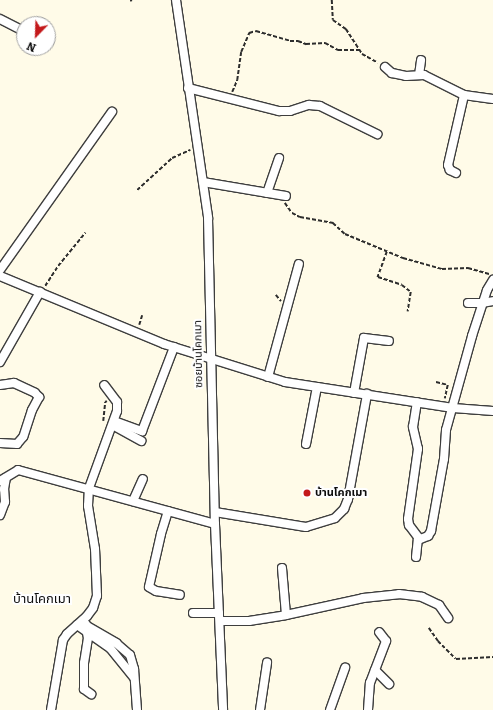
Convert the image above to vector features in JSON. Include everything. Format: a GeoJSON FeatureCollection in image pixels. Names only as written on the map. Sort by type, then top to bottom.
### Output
{"type":"FeatureCollection","features":[{"type":"Feature","properties":{"kind":"street","name":"ซอยบ้านโคกเมา"},"geometry":{"type":"LineString","coordinates":[[176,0],[208,218],[210,359],[223,710]]}},
{"type":"Feature","properties":{"kind":"street"},"geometry":{"type":"LineString","coordinates":[[0,19],[16,27]]}},
{"type":"Feature","properties":{"kind":"street"},"geometry":{"type":"LineString","coordinates":[[419,75],[421,60]]}},
{"type":"Feature","properties":{"kind":"street"},"geometry":{"type":"LineString","coordinates":[[385,66],[392,73],[406,76],[424,75],[464,95],[493,100]]}},
{"type":"Feature","properties":{"kind":"street"},"geometry":{"type":"LineString","coordinates":[[188,88],[285,112],[309,106],[320,106],[377,134]]}},
{"type":"Feature","properties":{"kind":"street"},"geometry":{"type":"LineString","coordinates":[[456,173],[450,170],[448,165],[464,95]]}},
{"type":"Feature","properties":{"kind":"street"},"geometry":{"type":"LineString","coordinates":[[0,270],[112,112]]}},
{"type":"Feature","properties":{"kind":"street"},"geometry":{"type":"LineString","coordinates":[[267,193],[279,158]]}},
{"type":"Feature","properties":{"kind":"street"},"geometry":{"type":"LineString","coordinates":[[203,182],[282,195]]}},
{"type":"Feature","properties":{"kind":"street"},"geometry":{"type":"LineString","coordinates":[[268,377],[299,264]]}},
{"type":"Feature","properties":{"kind":"street"},"geometry":{"type":"LineString","coordinates":[[0,276],[174,348],[284,382],[448,407],[493,412]]}},
{"type":"Feature","properties":{"kind":"street"},"geometry":{"type":"LineString","coordinates":[[418,540],[428,536],[431,531],[444,459],[448,407],[482,303],[493,280]]}},
{"type":"Feature","properties":{"kind":"street"},"geometry":{"type":"LineString","coordinates":[[0,362],[40,292]]}},
{"type":"Feature","properties":{"kind":"street"},"geometry":{"type":"LineString","coordinates":[[468,303],[493,301]]}},
{"type":"Feature","properties":{"kind":"street"},"geometry":{"type":"LineString","coordinates":[[354,393],[364,338],[389,341]]}},
{"type":"Feature","properties":{"kind":"street"},"geometry":{"type":"LineString","coordinates":[[113,423],[142,431],[174,348]]}},
{"type":"Feature","properties":{"kind":"street"},"geometry":{"type":"LineString","coordinates":[[0,385],[14,383],[36,393],[40,397],[32,410],[23,437],[17,444],[0,443]]}},
{"type":"Feature","properties":{"kind":"street"},"geometry":{"type":"LineString","coordinates":[[51,710],[63,640],[93,608],[97,596],[95,549],[88,506],[89,488],[117,411],[117,402],[115,398],[104,385]]}},
{"type":"Feature","properties":{"kind":"street"},"geometry":{"type":"LineString","coordinates":[[306,444],[317,387]]}},
{"type":"Feature","properties":{"kind":"street"},"geometry":{"type":"LineString","coordinates":[[215,512],[306,527],[335,518],[344,510],[348,499],[367,394]]}},
{"type":"Feature","properties":{"kind":"street"},"geometry":{"type":"LineString","coordinates":[[416,557],[418,537],[408,525],[408,519],[418,449],[413,427],[417,402]]}},
{"type":"Feature","properties":{"kind":"street"},"geometry":{"type":"LineString","coordinates":[[113,423],[140,441]]}},
{"type":"Feature","properties":{"kind":"street"},"geometry":{"type":"LineString","coordinates":[[0,515],[5,502],[3,480],[18,470],[89,488],[216,524]]}},
{"type":"Feature","properties":{"kind":"street"},"geometry":{"type":"LineString","coordinates":[[133,501],[143,479]]}},
{"type":"Feature","properties":{"kind":"street"},"geometry":{"type":"LineString","coordinates":[[168,511],[161,534],[149,587],[156,591],[180,595]]}},
{"type":"Feature","properties":{"kind":"street"},"geometry":{"type":"LineString","coordinates":[[282,568],[286,615]]}},
{"type":"Feature","properties":{"kind":"street"},"geometry":{"type":"LineString","coordinates":[[193,613],[249,621],[286,615],[363,598],[399,594],[422,598],[439,605],[448,618]]}},
{"type":"Feature","properties":{"kind":"street"},"geometry":{"type":"LineString","coordinates":[[80,622],[87,633],[88,638],[84,663],[84,689],[90,694]]}},
{"type":"Feature","properties":{"kind":"street"},"geometry":{"type":"LineString","coordinates":[[80,622],[125,649],[130,655],[135,681],[137,710]]}},
{"type":"Feature","properties":{"kind":"street"},"geometry":{"type":"LineString","coordinates":[[368,710],[368,691],[386,641],[378,632]]}},
{"type":"Feature","properties":{"kind":"street"},"geometry":{"type":"LineString","coordinates":[[87,633],[110,648],[130,672],[135,681]]}},
{"type":"Feature","properties":{"kind":"street"},"geometry":{"type":"LineString","coordinates":[[260,710],[267,664]]}},
{"type":"Feature","properties":{"kind":"street"},"geometry":{"type":"LineString","coordinates":[[330,710],[345,668]]}},
{"type":"Feature","properties":{"kind":"street"},"geometry":{"type":"LineString","coordinates":[[375,670],[389,684]]}},
{"type":"Feature","properties":{"kind":"path"},"geometry":{"type":"LineString","coordinates":[[332,0],[334,20],[346,29],[362,54],[385,66]]}},
{"type":"Feature","properties":{"kind":"path"},"geometry":{"type":"LineString","coordinates":[[230,98],[237,80],[240,52],[249,33],[256,31],[306,44],[325,43],[338,50],[359,50]]}},
{"type":"Feature","properties":{"kind":"path"},"geometry":{"type":"LineString","coordinates":[[137,190],[172,158],[198,147]]}},
{"type":"Feature","properties":{"kind":"path"},"geometry":{"type":"LineString","coordinates":[[282,195],[292,213],[300,217],[333,223],[345,234],[387,251],[430,267],[442,269],[468,268],[493,275]]}},
{"type":"Feature","properties":{"kind":"path"},"geometry":{"type":"LineString","coordinates":[[40,292],[58,266],[85,233]]}},
{"type":"Feature","properties":{"kind":"path"},"geometry":{"type":"LineString","coordinates":[[387,251],[378,277],[402,285],[411,292],[408,312]]}},
{"type":"Feature","properties":{"kind":"path"},"geometry":{"type":"LineString","coordinates":[[136,333],[142,315]]}},
{"type":"Feature","properties":{"kind":"path"},"geometry":{"type":"LineString","coordinates":[[436,382],[448,385],[448,407]]}},
{"type":"Feature","properties":{"kind":"path"},"geometry":{"type":"LineString","coordinates":[[103,421],[105,402],[115,398]]}},
{"type":"Feature","properties":{"kind":"path"},"geometry":{"type":"LineString","coordinates":[[429,628],[438,641],[456,659],[493,657]]}},
{"type":"Feature","properties":{"kind":"place","name":"บ้านโคกเมา"},"geometry":{"type":"Point","coordinates":[307,493]}},
{"type":"Feature","properties":{"kind":"district","name":"บ้านโคกเมา"},"geometry":{"type":"Point","coordinates":[42,599]}}]}
